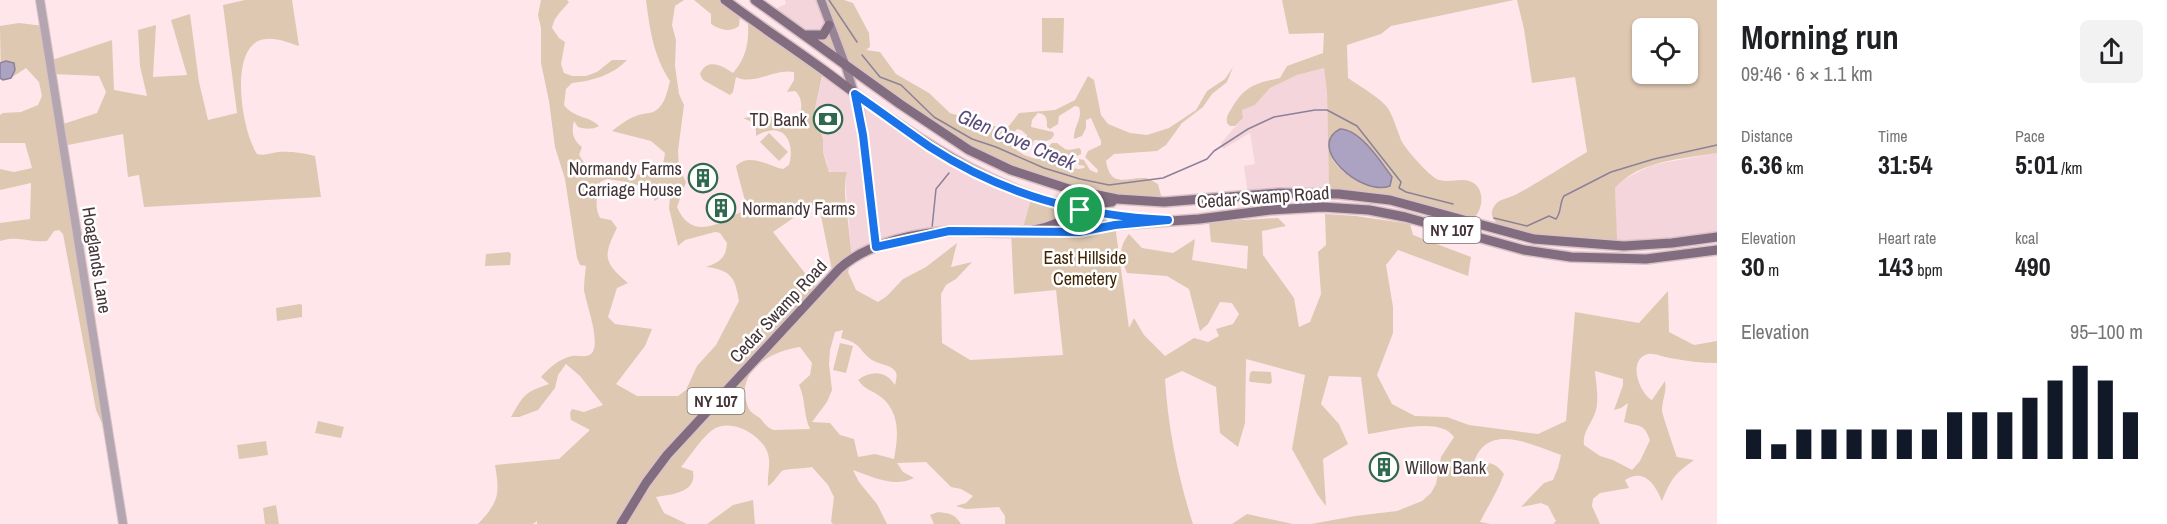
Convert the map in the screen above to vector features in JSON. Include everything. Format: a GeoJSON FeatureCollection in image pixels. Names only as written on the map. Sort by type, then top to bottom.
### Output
{"type":"FeatureCollection","features":[{"type":"Feature","properties":{"kind":"main road"},"geometry":{"type":"LineString","coordinates":[[724,0],[929,146],[995,182],[1047,202],[1080,210],[1124,217],[1168,220]]}},
{"type":"Feature","properties":{"kind":"main road"},"geometry":{"type":"LineString","coordinates":[[755,0],[949,138],[984,157],[1011,170],[1058,186],[1103,197],[1132,201]]}},
{"type":"Feature","properties":{"kind":"main road"},"geometry":{"type":"LineString","coordinates":[[821,0],[855,94],[863,135],[876,247]]}},
{"type":"Feature","properties":{"kind":"main road"},"geometry":{"type":"LineString","coordinates":[[803,35],[820,36],[825,33],[829,25]]}},
{"type":"Feature","properties":{"kind":"main road","name":"Cedar Swamp Road"},"geometry":{"type":"LineString","coordinates":[[1132,201],[1189,201],[1309,192],[1390,200],[1534,239],[1628,246],[1717,237]]}},
{"type":"Feature","properties":{"kind":"main road","name":"NY 107"},"geometry":{"type":"LineString","coordinates":[[1080,210],[1103,202],[1132,201]]}},
{"type":"Feature","properties":{"kind":"main road"},"geometry":{"type":"LineString","coordinates":[[1045,228],[1054,215],[1054,208],[1047,202]]}},
{"type":"Feature","properties":{"kind":"main road","name":"Cedar Swamp Road"},"geometry":{"type":"LineString","coordinates":[[621,524],[660,463],[704,414],[839,269],[861,252],[876,247],[938,232],[1072,232],[1115,225],[1199,219],[1285,209],[1335,208],[1369,210],[1405,217],[1481,239],[1551,254],[1619,259],[1672,257],[1717,250]]}},
{"type":"Feature","properties":{"kind":"main road","name":"Cedar Swamp Road"},"geometry":{"type":"LineString","coordinates":[[1022,231],[1045,228],[1080,210]]}},
{"type":"Feature","properties":{"kind":"main road"},"geometry":{"type":"LineString","coordinates":[[1069,216],[1067,225],[1072,232]]}},
{"type":"Feature","properties":{"kind":"main road"},"geometry":{"type":"LineString","coordinates":[[1628,246],[1637,250],[1665,249],[1670,251],[1672,257]]}},
{"type":"Feature","properties":{"kind":"street","name":"Hoaglands Lane"},"geometry":{"type":"LineString","coordinates":[[40,0],[123,524]]}},
{"type":"Feature","properties":{"kind":"shaded area"},"geometry":{"type":"Polygon","coordinates":[[[785,0],[821,0],[828,29],[810,36],[771,11],[786,4],[785,0]]]}},
{"type":"Feature","properties":{"kind":"shaded area"},"geometry":{"type":"Polygon","coordinates":[[[6,61],[14,63],[15,70],[11,78],[3,80],[0,78],[0,63],[6,61]]]}},
{"type":"Feature","properties":{"kind":"shaded area"},"geometry":{"type":"Polygon","coordinates":[[[1324,68],[1327,93],[1329,192],[1248,195],[1244,166],[1255,164],[1250,133],[1223,149],[1221,143],[1243,118],[1242,110],[1255,105],[1270,88],[1297,75],[1324,68]]]}},
{"type":"Feature","properties":{"kind":"shaded area"},"geometry":{"type":"Polygon","coordinates":[[[824,71],[931,147],[1032,196],[1022,231],[962,231],[903,239],[852,258],[845,180],[828,170],[823,152],[823,139],[814,113],[824,71]]]}},
{"type":"Feature","properties":{"kind":"shaded area"},"geometry":{"type":"Polygon","coordinates":[[[1340,129],[1355,134],[1369,147],[1392,177],[1390,186],[1378,187],[1365,184],[1341,168],[1333,158],[1329,147],[1331,137],[1340,129]]]}},
{"type":"Feature","properties":{"kind":"shaded area"},"geometry":{"type":"Polygon","coordinates":[[[1717,153],[1717,238],[1614,242],[1616,239],[1615,188],[1621,181],[1652,165],[1717,153]]]}},
{"type":"Feature","properties":{"kind":"green space"},"geometry":{"type":"Polygon","coordinates":[[[245,0],[292,0],[299,46],[279,40],[258,41],[249,49],[244,62],[241,95],[247,130],[257,154],[288,152],[315,156],[321,197],[144,207],[139,175],[128,177],[123,134],[63,146],[110,441],[96,410],[63,234],[59,230],[54,231],[47,241],[6,239],[0,241],[0,223],[30,219],[31,183],[0,190],[0,169],[14,172],[32,168],[25,143],[0,143],[0,115],[21,112],[38,105],[42,96],[39,82],[26,68],[11,78],[1,79],[0,26],[19,23],[44,26],[49,61],[112,40],[114,90],[147,96],[140,66],[138,30],[156,25],[153,77],[187,75],[171,20],[190,14],[199,82],[208,120],[237,113],[223,5],[245,0]],[[51,74],[60,125],[97,113],[106,92],[99,76],[51,74]]]}},
{"type":"Feature","properties":{"kind":"green space","name":"East Hillside Cemetery"},"geometry":{"type":"Polygon","coordinates":[[[541,0],[567,0],[569,2],[557,17],[552,28],[565,42],[561,64],[564,73],[572,76],[586,76],[597,72],[612,60],[627,60],[609,73],[587,81],[572,83],[566,89],[564,105],[573,113],[599,126],[591,129],[578,127],[574,121],[574,136],[582,147],[579,155],[585,164],[598,170],[656,175],[662,170],[665,153],[651,141],[612,131],[638,115],[653,112],[658,108],[665,98],[670,81],[656,52],[646,0],[684,0],[675,6],[672,25],[676,40],[675,66],[679,94],[684,105],[678,151],[679,168],[686,182],[677,207],[683,218],[699,227],[718,223],[747,208],[736,166],[741,162],[759,161],[783,169],[789,165],[790,148],[785,135],[773,130],[756,136],[752,122],[743,118],[778,118],[797,125],[801,107],[800,98],[795,91],[787,92],[794,80],[794,72],[779,72],[750,79],[736,77],[733,92],[730,95],[703,80],[700,74],[703,69],[711,64],[733,73],[746,50],[748,23],[823,72],[814,113],[823,139],[823,152],[829,172],[847,172],[845,195],[852,258],[848,272],[856,290],[878,302],[903,279],[926,267],[957,243],[951,267],[972,262],[956,279],[946,285],[941,294],[942,343],[970,360],[1063,355],[1056,290],[1014,294],[1011,232],[1022,231],[1032,196],[1124,218],[1115,225],[1129,328],[1134,318],[1144,335],[1165,356],[1194,338],[1208,342],[1219,336],[1216,329],[1233,324],[1239,314],[1232,303],[1220,302],[1208,324],[1200,331],[1189,289],[1167,276],[1127,273],[1121,253],[1129,234],[1142,248],[1173,253],[1195,239],[1192,260],[1247,269],[1248,246],[1211,242],[1209,222],[1278,218],[1286,226],[1262,231],[1263,255],[1294,298],[1299,327],[1310,322],[1321,294],[1318,252],[1326,245],[1325,214],[1356,216],[1410,224],[1413,235],[1471,257],[1468,276],[1398,250],[1386,265],[1393,307],[1393,333],[1377,375],[1392,404],[1415,416],[1447,417],[1469,425],[1538,434],[1566,421],[1575,312],[1639,323],[1668,291],[1669,332],[1694,345],[1717,341],[1717,363],[1648,354],[1638,362],[1637,376],[1643,391],[1652,400],[1665,381],[1662,411],[1676,455],[1694,460],[1674,477],[1662,501],[1648,480],[1638,476],[1632,477],[1625,480],[1629,488],[1600,493],[1593,499],[1592,506],[1600,524],[1553,524],[1556,521],[1548,506],[1541,503],[1521,507],[1544,483],[1553,480],[1561,455],[1523,442],[1510,439],[1498,440],[1488,443],[1479,451],[1473,465],[1497,466],[1504,474],[1480,522],[1491,524],[1311,524],[1397,511],[1422,501],[1431,493],[1436,484],[1441,457],[1454,437],[1438,427],[1427,426],[1368,434],[1361,377],[1329,376],[1321,404],[1339,424],[1348,444],[1323,459],[1326,506],[1292,449],[1305,375],[1246,359],[1245,423],[1238,447],[1220,433],[1216,387],[1182,371],[1165,379],[1174,452],[1193,524],[1005,524],[1005,516],[999,507],[966,509],[956,506],[966,503],[973,496],[961,489],[951,487],[926,462],[897,463],[903,472],[914,478],[899,482],[891,482],[853,470],[859,482],[877,504],[887,524],[833,524],[831,522],[834,497],[828,485],[812,467],[782,471],[768,486],[769,458],[765,447],[744,429],[727,425],[711,431],[681,467],[693,471],[691,484],[682,491],[656,497],[664,513],[687,524],[537,524],[537,521],[533,524],[478,524],[490,510],[496,497],[495,465],[559,459],[590,430],[571,420],[572,409],[584,412],[603,405],[580,376],[566,364],[558,375],[555,388],[538,410],[519,417],[511,417],[526,395],[549,384],[541,377],[551,367],[567,357],[591,354],[595,342],[584,290],[586,266],[580,265],[577,258],[565,179],[555,147],[541,63],[541,28],[538,15],[541,0]],[[607,179],[600,182],[597,200],[598,214],[600,218],[611,220],[617,228],[609,245],[608,258],[614,269],[628,283],[617,288],[608,317],[615,324],[652,329],[645,346],[616,384],[637,396],[678,396],[686,390],[697,366],[716,345],[739,301],[736,286],[730,276],[721,270],[706,267],[721,259],[727,243],[720,233],[715,232],[685,240],[678,246],[669,208],[669,189],[655,201],[652,195],[641,186],[607,179]],[[818,201],[773,232],[818,290],[833,275],[818,201]],[[843,330],[835,332],[830,350],[832,390],[827,402],[812,422],[830,423],[840,435],[854,439],[858,457],[875,454],[894,459],[897,426],[892,410],[881,397],[858,380],[873,373],[887,377],[895,385],[897,376],[895,371],[872,360],[857,345],[841,338],[843,330]],[[800,347],[788,349],[766,359],[757,366],[746,385],[745,396],[752,413],[772,429],[810,429],[799,385],[810,375],[812,363],[800,347]],[[1595,371],[1597,396],[1595,414],[1586,431],[1584,445],[1600,456],[1632,470],[1640,461],[1650,440],[1643,428],[1624,422],[1628,403],[1614,410],[1623,379],[1595,371]]]}},
{"type":"Feature","properties":{"kind":"green space"},"geometry":{"type":"Polygon","coordinates":[[[694,0],[722,0],[740,16],[739,26],[729,30],[714,26],[711,24],[711,14],[694,0]]]}},
{"type":"Feature","properties":{"kind":"green space"},"geometry":{"type":"Polygon","coordinates":[[[821,0],[844,0],[853,3],[869,33],[870,47],[866,50],[880,52],[896,74],[929,93],[950,113],[960,116],[970,113],[1000,129],[1009,126],[1019,113],[1055,110],[1075,100],[1088,76],[1094,80],[1101,115],[1108,124],[1130,133],[1147,135],[1169,128],[1196,110],[1207,91],[1225,79],[1233,67],[1227,82],[1212,94],[1203,107],[1182,123],[1166,145],[1157,151],[1114,154],[1106,161],[1108,170],[1115,178],[1120,180],[1147,178],[1158,184],[1163,203],[1069,189],[969,150],[810,36],[828,29],[821,0]],[[1075,106],[1059,116],[1058,124],[1050,129],[1047,127],[1045,116],[1038,113],[1032,120],[1031,127],[1053,132],[1053,137],[1046,141],[1034,140],[1032,146],[1027,148],[1027,135],[1017,129],[1010,137],[1013,146],[1023,154],[1037,159],[1052,143],[1057,143],[1067,150],[1079,148],[1081,154],[1065,162],[1063,167],[1084,168],[1085,166],[1079,165],[1079,159],[1084,160],[1090,170],[1097,173],[1098,170],[1085,157],[1088,151],[1101,145],[1091,118],[1086,120],[1086,128],[1082,136],[1074,139],[1080,115],[1079,107],[1075,106]]]}},
{"type":"Feature","properties":{"kind":"green space"},"geometry":{"type":"Polygon","coordinates":[[[1282,0],[1514,0],[1391,26],[1381,34],[1347,45],[1348,78],[1386,106],[1401,140],[1416,160],[1435,178],[1445,181],[1466,180],[1479,189],[1481,202],[1479,212],[1473,219],[1390,200],[1329,192],[1327,93],[1324,68],[1297,75],[1270,88],[1255,105],[1242,110],[1243,118],[1235,126],[1227,123],[1229,112],[1248,89],[1280,78],[1287,66],[1323,53],[1324,33],[1289,34],[1282,0]],[[1330,148],[1336,164],[1349,176],[1375,187],[1390,186],[1392,177],[1375,154],[1330,148]]]}},
{"type":"Feature","properties":{"kind":"green space"},"geometry":{"type":"Polygon","coordinates":[[[1517,0],[1717,0],[1717,153],[1662,162],[1625,179],[1615,188],[1617,239],[1614,243],[1563,239],[1518,232],[1501,225],[1492,217],[1495,205],[1499,201],[1524,190],[1587,152],[1575,77],[1532,83],[1517,0]]]}},
{"type":"Feature","properties":{"kind":"green space"},"geometry":{"type":"Polygon","coordinates":[[[1042,18],[1064,18],[1063,53],[1042,52],[1042,18]]]}},
{"type":"Feature","properties":{"kind":"green space"},"geometry":{"type":"Polygon","coordinates":[[[769,133],[788,152],[779,161],[760,142],[769,133]]]}},
{"type":"Feature","properties":{"kind":"green space"},"geometry":{"type":"Polygon","coordinates":[[[509,252],[511,254],[510,265],[485,266],[486,254],[509,252]]]}},
{"type":"Feature","properties":{"kind":"green space"},"geometry":{"type":"Polygon","coordinates":[[[302,305],[302,317],[277,321],[276,308],[302,305]]]}},
{"type":"Feature","properties":{"kind":"green space"},"geometry":{"type":"Polygon","coordinates":[[[840,343],[853,346],[846,373],[833,370],[840,343]]]}},
{"type":"Feature","properties":{"kind":"green space"},"geometry":{"type":"Polygon","coordinates":[[[1252,371],[1271,372],[1272,382],[1270,384],[1249,381],[1252,371]]]}},
{"type":"Feature","properties":{"kind":"green space"},"geometry":{"type":"Polygon","coordinates":[[[318,421],[344,427],[341,438],[315,433],[318,421]]]}},
{"type":"Feature","properties":{"kind":"green space"},"geometry":{"type":"Polygon","coordinates":[[[266,441],[268,455],[239,459],[237,445],[266,441]]]}},
{"type":"Feature","properties":{"kind":"green space"},"geometry":{"type":"Polygon","coordinates":[[[753,500],[755,524],[707,524],[733,505],[753,500]]]}},
{"type":"Feature","properties":{"kind":"green space"},"geometry":{"type":"Polygon","coordinates":[[[276,505],[279,524],[265,524],[263,508],[276,505]]]}},
{"type":"Feature","properties":{"kind":"green space"},"geometry":{"type":"Polygon","coordinates":[[[938,512],[951,515],[961,524],[934,524],[930,515],[938,512]]]}},
{"type":"Feature","properties":{"kind":"green space"},"geometry":{"type":"Polygon","coordinates":[[[1247,514],[1293,524],[1232,524],[1247,514]]]}},
{"type":"Feature","properties":{"kind":"waterway","name":"Glen Cove Creek"},"geometry":{"type":"LineString","coordinates":[[829,0],[857,42]]}},
{"type":"Feature","properties":{"kind":"waterway","name":"Glen Cove Creek"},"geometry":{"type":"LineString","coordinates":[[862,55],[880,77],[901,85],[934,117],[972,139],[1044,168],[1080,179],[1109,185],[1163,178],[1207,159],[1214,151],[1248,129],[1274,117],[1327,110],[1357,126],[1401,182],[1399,188],[1406,192],[1453,204]]}},
{"type":"Feature","properties":{"kind":"waterway","name":"Glen Cove Creek"},"geometry":{"type":"LineString","coordinates":[[1494,218],[1527,226],[1549,216],[1556,219],[1564,196],[1611,172],[1654,159],[1717,145]]}},
{"type":"Feature","properties":{"kind":"waterway"},"geometry":{"type":"LineString","coordinates":[[932,228],[936,189],[949,173]]}},
{"type":"Feature","properties":{"kind":"place","name":"TD Bank"},"geometry":{"type":"Point","coordinates":[828,119]}},
{"type":"Feature","properties":{"kind":"place","name":"Normandy Farms Carriage House"},"geometry":{"type":"Point","coordinates":[703,178]}},
{"type":"Feature","properties":{"kind":"place","name":"Normandy Farms"},"geometry":{"type":"Point","coordinates":[721,208]}},
{"type":"Feature","properties":{"kind":"place","name":"Willow Bank"},"geometry":{"type":"Point","coordinates":[1384,467]}},
{"type":"Feature","properties":{"kind":"route"},"geometry":{"type":"LineString","coordinates":[[855,94],[931,147],[975,172],[1047,202],[1080,210],[1124,217],[1168,220],[1115,225],[1079,232],[938,232],[876,247],[860,111],[855,94]]}}]}
